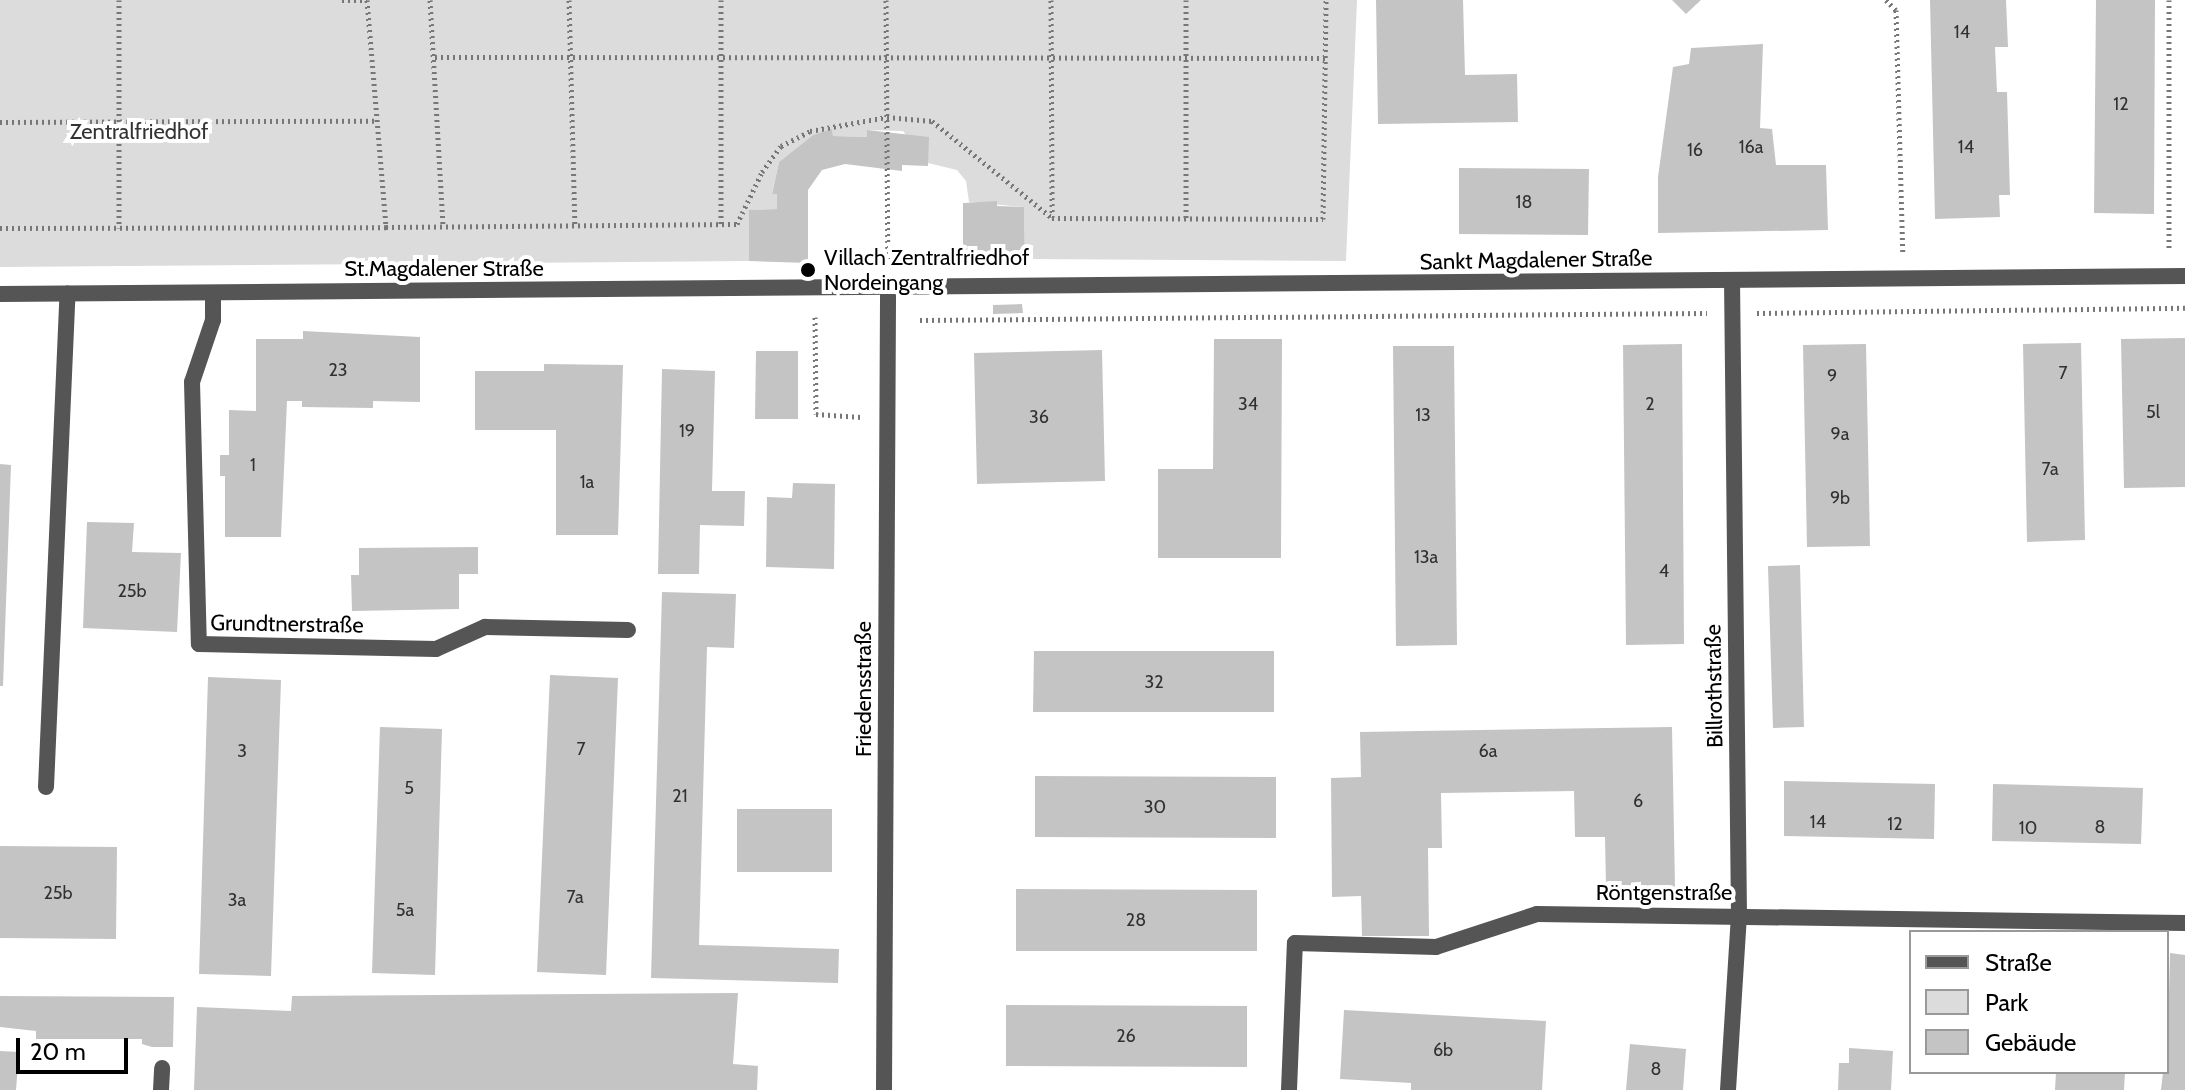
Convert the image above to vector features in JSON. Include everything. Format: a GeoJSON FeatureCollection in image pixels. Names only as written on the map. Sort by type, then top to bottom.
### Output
{"type":"FeatureCollection","features":[{"type":"Feature","properties":{"kind":"street","name":"Sankt Magdalener Straße"},"geometry":{"type":"LineString","coordinates":[[888,288],[2177,276]]}},
{"type":"Feature","properties":{"kind":"street","name":"Billrothstraße"},"geometry":{"type":"LineString","coordinates":[[1728,1090],[1739,916],[1732,280]]}},
{"type":"Feature","properties":{"kind":"street","name":"St.Magdalener Straße"},"geometry":{"type":"LineString","coordinates":[[0,294],[888,288]]}},
{"type":"Feature","properties":{"kind":"street","name":"Friedensstraße"},"geometry":{"type":"LineString","coordinates":[[884,1090],[888,288]]}},
{"type":"Feature","properties":{"kind":"street"},"geometry":{"type":"LineString","coordinates":[[46,787],[68,293]]}},
{"type":"Feature","properties":{"kind":"street","name":"Grundtnerstraße"},"geometry":{"type":"LineString","coordinates":[[213,293],[213,320],[192,382],[199,644],[436,649],[485,627],[628,630]]}},
{"type":"Feature","properties":{"kind":"street","name":"Röntgenstraße"},"geometry":{"type":"LineString","coordinates":[[1289,1090],[1295,943],[1436,947],[1537,914],[2185,923]]}},
{"type":"Feature","properties":{"kind":"street"},"geometry":{"type":"LineString","coordinates":[[161,1090],[162,1068]]}},
{"type":"Feature","properties":{"kind":"path"},"geometry":{"type":"LineString","coordinates":[[119,0],[119,228]]}},
{"type":"Feature","properties":{"kind":"path"},"geometry":{"type":"LineString","coordinates":[[342,0],[367,0],[386,227]]}},
{"type":"Feature","properties":{"kind":"path"},"geometry":{"type":"LineString","coordinates":[[430,0],[443,227]]}},
{"type":"Feature","properties":{"kind":"path"},"geometry":{"type":"LineString","coordinates":[[569,0],[575,225]]}},
{"type":"Feature","properties":{"kind":"path"},"geometry":{"type":"LineString","coordinates":[[721,0],[721,224]]}},
{"type":"Feature","properties":{"kind":"path"},"geometry":{"type":"LineString","coordinates":[[886,0],[888,288]]}},
{"type":"Feature","properties":{"kind":"path"},"geometry":{"type":"LineString","coordinates":[[1051,0],[1052,218]]}},
{"type":"Feature","properties":{"kind":"path"},"geometry":{"type":"LineString","coordinates":[[1186,0],[1186,218]]}},
{"type":"Feature","properties":{"kind":"path"},"geometry":{"type":"LineString","coordinates":[[0,228],[737,224],[762,172],[781,146],[810,131],[887,117],[932,121],[1052,218],[1323,219],[1326,0]]}},
{"type":"Feature","properties":{"kind":"path"},"geometry":{"type":"LineString","coordinates":[[1886,0],[1896,10],[1903,279]]}},
{"type":"Feature","properties":{"kind":"path"},"geometry":{"type":"LineString","coordinates":[[2169,0],[2177,276],[2169,308]]}},
{"type":"Feature","properties":{"kind":"path"},"geometry":{"type":"LineString","coordinates":[[435,57],[886,54],[1325,58]]}},
{"type":"Feature","properties":{"kind":"path"},"geometry":{"type":"LineString","coordinates":[[0,122],[377,121]]}},
{"type":"Feature","properties":{"kind":"path"},"geometry":{"type":"LineString","coordinates":[[920,320],[2185,308]]}},
{"type":"Feature","properties":{"kind":"path"},"geometry":{"type":"LineString","coordinates":[[815,317],[816,414],[861,416],[860,432]]}},
{"type":"Feature","properties":{"kind":"green space","name":"Zentralfriedhof"},"geometry":{"type":"Polygon","coordinates":[[[0,0],[1357,0],[1346,261],[1025,259],[1024,207],[969,202],[966,181],[957,170],[928,163],[903,131],[867,130],[867,137],[833,136],[832,130],[813,135],[779,162],[772,193],[777,194],[777,209],[749,210],[749,261],[0,267],[0,0]]]}},
{"type":"Feature","properties":{"kind":"building"},"geometry":{"type":"Polygon","coordinates":[[[1376,0],[1463,0],[1465,75],[1517,74],[1518,122],[1378,124],[1376,0]]]}},
{"type":"Feature","properties":{"kind":"building"},"geometry":{"type":"Polygon","coordinates":[[[1672,0],[1701,0],[1686,14],[1672,0]]]}},
{"type":"Feature","properties":{"kind":"building"},"geometry":{"type":"Polygon","coordinates":[[[1930,0],[2006,0],[2008,47],[1995,47],[1997,92],[2007,92],[2010,195],[1999,195],[2000,217],[1935,219],[1930,0]]]}},
{"type":"Feature","properties":{"kind":"building"},"geometry":{"type":"Polygon","coordinates":[[[2096,0],[2155,0],[2154,214],[2094,213],[2096,0]]]}},
{"type":"Feature","properties":{"kind":"building"},"geometry":{"type":"Polygon","coordinates":[[[1763,44],[1760,128],[1772,129],[1776,165],[1826,165],[1828,230],[1658,233],[1658,177],[1673,67],[1689,64],[1691,48],[1763,44]]]}},
{"type":"Feature","properties":{"kind":"building"},"geometry":{"type":"Polygon","coordinates":[[[832,129],[833,136],[867,137],[867,130],[929,137],[928,166],[902,165],[902,171],[845,164],[822,170],[808,190],[808,263],[749,261],[749,210],[777,209],[777,194],[772,194],[779,162],[813,135],[832,129]]]}},
{"type":"Feature","properties":{"kind":"building"},"geometry":{"type":"Polygon","coordinates":[[[1459,168],[1589,169],[1588,235],[1459,234],[1459,168]]]}},
{"type":"Feature","properties":{"kind":"building"},"geometry":{"type":"Polygon","coordinates":[[[997,201],[997,206],[1024,207],[1025,259],[963,259],[963,203],[997,201]]]}},
{"type":"Feature","properties":{"kind":"building"},"geometry":{"type":"Polygon","coordinates":[[[1022,304],[1023,313],[993,314],[993,305],[1022,304]]]}},
{"type":"Feature","properties":{"kind":"building"},"geometry":{"type":"Polygon","coordinates":[[[303,331],[420,337],[420,402],[373,401],[373,408],[302,407],[302,401],[287,401],[281,537],[225,537],[225,476],[220,476],[220,455],[229,455],[229,410],[256,411],[256,339],[303,339],[303,331]]]}},
{"type":"Feature","properties":{"kind":"building"},"geometry":{"type":"Polygon","coordinates":[[[2185,338],[2185,487],[2124,488],[2121,339],[2185,338]]]}},
{"type":"Feature","properties":{"kind":"building"},"geometry":{"type":"Polygon","coordinates":[[[1214,339],[1282,339],[1281,558],[1158,558],[1158,469],[1213,469],[1214,339]]]}},
{"type":"Feature","properties":{"kind":"building"},"geometry":{"type":"Polygon","coordinates":[[[2081,343],[2085,540],[2027,542],[2023,344],[2081,343]]]}},
{"type":"Feature","properties":{"kind":"building"},"geometry":{"type":"Polygon","coordinates":[[[1682,344],[1684,644],[1626,645],[1623,345],[1682,344]]]}},
{"type":"Feature","properties":{"kind":"building"},"geometry":{"type":"Polygon","coordinates":[[[1866,344],[1870,546],[1807,547],[1803,345],[1866,344]]]}},
{"type":"Feature","properties":{"kind":"building"},"geometry":{"type":"Polygon","coordinates":[[[1393,346],[1454,346],[1457,645],[1396,646],[1393,346]]]}},
{"type":"Feature","properties":{"kind":"building"},"geometry":{"type":"Polygon","coordinates":[[[1102,350],[1105,481],[977,484],[974,353],[1102,350]]]}},
{"type":"Feature","properties":{"kind":"building"},"geometry":{"type":"Polygon","coordinates":[[[756,351],[798,351],[798,419],[755,419],[756,351]]]}},
{"type":"Feature","properties":{"kind":"building"},"geometry":{"type":"Polygon","coordinates":[[[544,364],[623,365],[618,535],[556,535],[556,430],[475,430],[475,371],[544,371],[544,364]]]}},
{"type":"Feature","properties":{"kind":"building"},"geometry":{"type":"Polygon","coordinates":[[[662,369],[715,371],[712,491],[745,491],[744,526],[700,525],[699,574],[658,574],[662,369]]]}},
{"type":"Feature","properties":{"kind":"building"},"geometry":{"type":"Polygon","coordinates":[[[0,464],[11,465],[3,686],[0,686],[0,464]]]}},
{"type":"Feature","properties":{"kind":"building"},"geometry":{"type":"Polygon","coordinates":[[[793,483],[835,484],[834,569],[766,567],[767,497],[792,498],[793,483]]]}},
{"type":"Feature","properties":{"kind":"building"},"geometry":{"type":"Polygon","coordinates":[[[87,522],[134,523],[132,552],[181,553],[177,632],[83,628],[87,522]]]}},
{"type":"Feature","properties":{"kind":"building"},"geometry":{"type":"Polygon","coordinates":[[[478,547],[478,574],[459,574],[459,609],[352,611],[351,575],[359,575],[359,548],[478,547]]]}},
{"type":"Feature","properties":{"kind":"building"},"geometry":{"type":"Polygon","coordinates":[[[1800,565],[1804,727],[1773,728],[1768,566],[1800,565]]]}},
{"type":"Feature","properties":{"kind":"building"},"geometry":{"type":"Polygon","coordinates":[[[662,592],[736,594],[734,648],[707,647],[699,945],[839,949],[838,983],[651,978],[662,592]]]}},
{"type":"Feature","properties":{"kind":"building"},"geometry":{"type":"Polygon","coordinates":[[[1034,651],[1274,651],[1274,712],[1033,712],[1034,651]]]}},
{"type":"Feature","properties":{"kind":"building"},"geometry":{"type":"Polygon","coordinates":[[[550,675],[618,678],[606,975],[537,972],[550,675]]]}},
{"type":"Feature","properties":{"kind":"building"},"geometry":{"type":"Polygon","coordinates":[[[208,677],[281,680],[271,976],[199,974],[208,677]]]}},
{"type":"Feature","properties":{"kind":"building"},"geometry":{"type":"Polygon","coordinates":[[[380,727],[442,729],[435,975],[372,973],[380,727]]]}},
{"type":"Feature","properties":{"kind":"building"},"geometry":{"type":"Polygon","coordinates":[[[1672,727],[1675,887],[1606,888],[1605,837],[1575,837],[1574,791],[1441,793],[1442,848],[1428,848],[1429,936],[1362,936],[1361,896],[1332,897],[1331,778],[1361,777],[1360,732],[1672,727]]]}},
{"type":"Feature","properties":{"kind":"building"},"geometry":{"type":"Polygon","coordinates":[[[1035,776],[1276,777],[1276,838],[1035,837],[1035,776]]]}},
{"type":"Feature","properties":{"kind":"building"},"geometry":{"type":"Polygon","coordinates":[[[1784,781],[1935,784],[1934,839],[1784,836],[1784,781]]]}},
{"type":"Feature","properties":{"kind":"building"},"geometry":{"type":"Polygon","coordinates":[[[1993,784],[2143,788],[2141,844],[1992,841],[1993,784]]]}},
{"type":"Feature","properties":{"kind":"building"},"geometry":{"type":"Polygon","coordinates":[[[737,809],[832,809],[832,872],[737,872],[737,809]]]}},
{"type":"Feature","properties":{"kind":"building"},"geometry":{"type":"Polygon","coordinates":[[[0,846],[117,847],[116,939],[0,938],[0,846]]]}},
{"type":"Feature","properties":{"kind":"building"},"geometry":{"type":"Polygon","coordinates":[[[1016,889],[1257,890],[1257,951],[1016,951],[1016,889]]]}},
{"type":"Feature","properties":{"kind":"building"},"geometry":{"type":"Polygon","coordinates":[[[2170,953],[2185,955],[2185,1090],[2161,1090],[2163,1074],[2169,1074],[2170,953]]]}},
{"type":"Feature","properties":{"kind":"building"},"geometry":{"type":"Polygon","coordinates":[[[738,993],[733,1064],[758,1066],[757,1090],[194,1090],[197,1007],[291,1011],[292,996],[738,993]]]}},
{"type":"Feature","properties":{"kind":"building"},"geometry":{"type":"Polygon","coordinates":[[[0,996],[174,997],[173,1047],[152,1047],[142,1044],[142,1039],[36,1039],[36,1031],[0,1027],[0,996]]]}},
{"type":"Feature","properties":{"kind":"building"},"geometry":{"type":"Polygon","coordinates":[[[1006,1005],[1247,1006],[1247,1067],[1006,1066],[1006,1005]]]}},
{"type":"Feature","properties":{"kind":"building"},"geometry":{"type":"Polygon","coordinates":[[[1344,1010],[1546,1021],[1542,1090],[1411,1090],[1411,1083],[1340,1079],[1344,1010]]]}},
{"type":"Feature","properties":{"kind":"building"},"geometry":{"type":"Polygon","coordinates":[[[1630,1044],[1686,1049],[1683,1090],[1626,1090],[1630,1044]]]}},
{"type":"Feature","properties":{"kind":"building"},"geometry":{"type":"Polygon","coordinates":[[[1849,1048],[1893,1051],[1891,1090],[1838,1090],[1839,1063],[1849,1063],[1849,1048]]]}},
{"type":"Feature","properties":{"kind":"building"},"geometry":{"type":"Polygon","coordinates":[[[0,1051],[19,1052],[16,1090],[0,1090],[0,1051]]]}},
{"type":"Feature","properties":{"kind":"building"},"geometry":{"type":"Polygon","coordinates":[[[2056,1074],[2125,1074],[2124,1090],[2055,1090],[2056,1074]]]}},
{"type":"Feature","properties":{"kind":"place","name":"Villach Zentralfriedhof Nordeingang"},"geometry":{"type":"Point","coordinates":[808,270]}}]}
